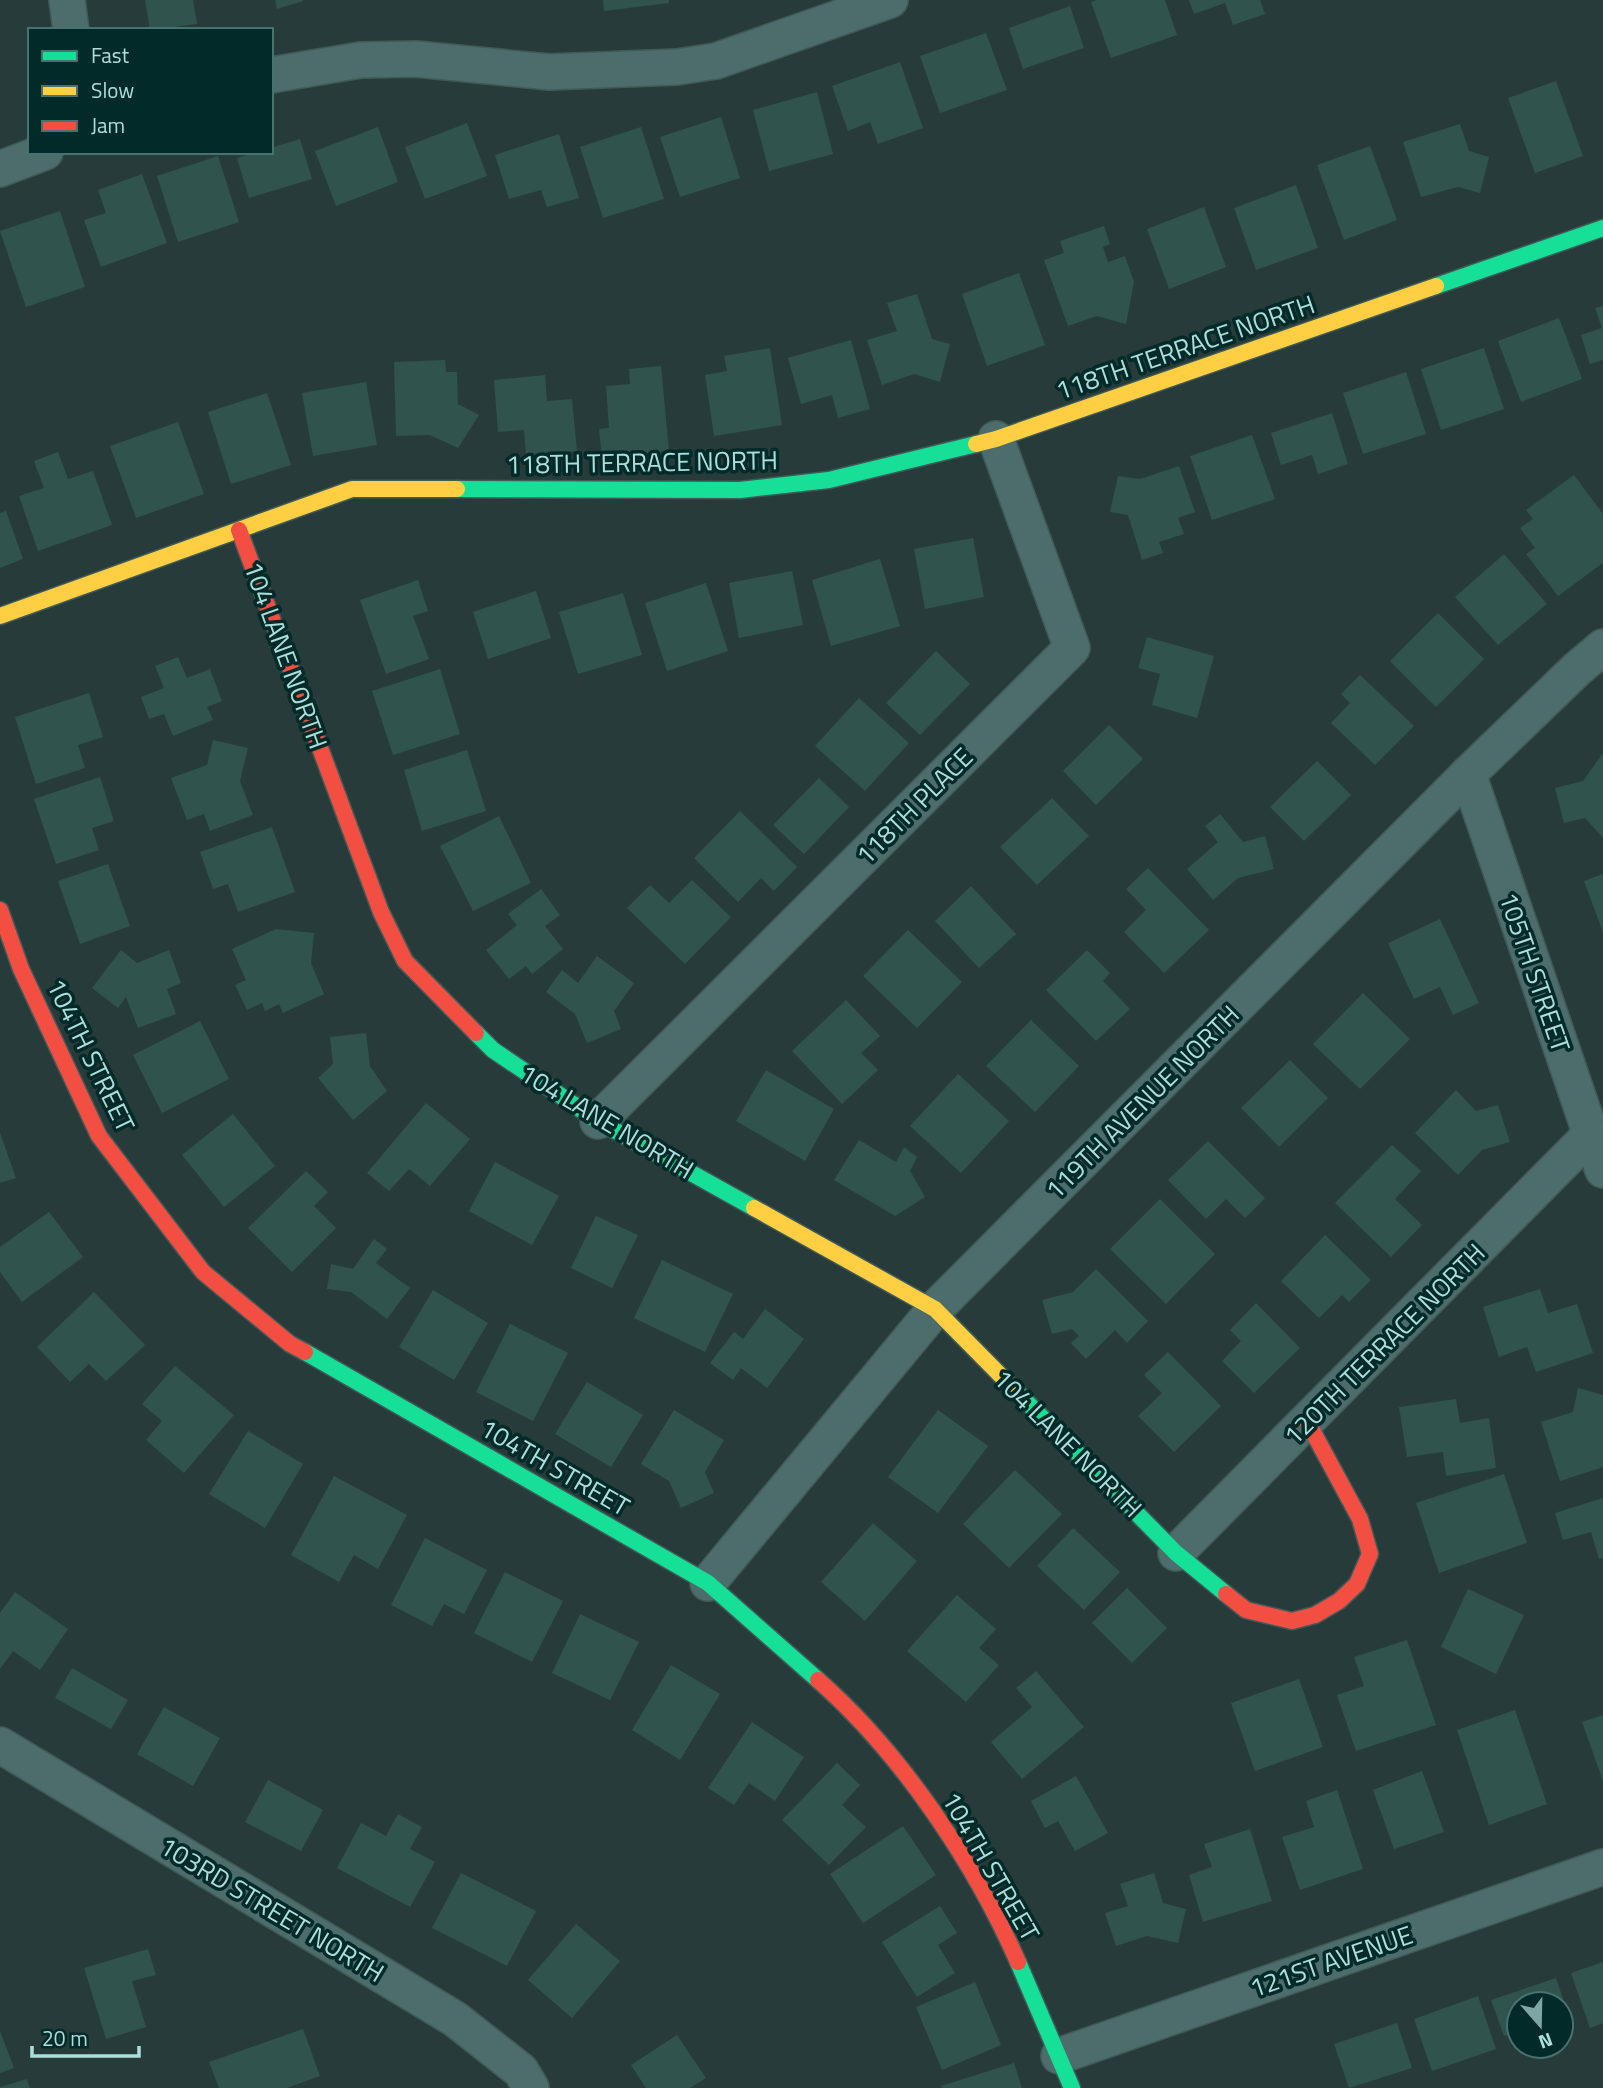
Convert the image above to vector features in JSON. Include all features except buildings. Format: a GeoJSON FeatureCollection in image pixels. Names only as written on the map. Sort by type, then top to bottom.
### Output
{"type":"FeatureCollection","features":[{"type":"Feature","properties":{"kind":"street"},"geometry":{"type":"LineString","coordinates":[[67,0],[71,28]]}},
{"type":"Feature","properties":{"kind":"street"},"geometry":{"type":"LineString","coordinates":[[273,75],[361,60],[416,59],[549,72],[677,67],[716,61],[890,0]]}},
{"type":"Feature","properties":{"kind":"street"},"geometry":{"type":"LineString","coordinates":[[0,169],[40,154]]}},
{"type":"Feature","properties":{"kind":"street","name":"118TH TERRACE NORTH"},"geometry":{"type":"LineString","coordinates":[[0,616],[352,489],[740,490],[829,480],[996,439],[1603,228]]}},
{"type":"Feature","properties":{"kind":"street","name":"118TH PLACE"},"geometry":{"type":"LineString","coordinates":[[598,1121],[1072,648],[996,439]]}},
{"type":"Feature","properties":{"kind":"street","name":"104 LANE NORTH"},"geometry":{"type":"LineString","coordinates":[[239,530],[381,912],[405,961],[493,1050],[598,1121],[935,1309],[1176,1553],[1246,1610],[1292,1621],[1315,1615],[1339,1601],[1357,1584],[1370,1553],[1360,1518],[1307,1421]]}},
{"type":"Feature","properties":{"kind":"street","name":"119TH AVENUE NORTH"},"geometry":{"type":"LineString","coordinates":[[708,1583],[935,1309],[1468,774],[1603,647]]}},
{"type":"Feature","properties":{"kind":"street","name":"105TH STREET"},"geometry":{"type":"LineString","coordinates":[[1468,774],[1603,1170]]}},
{"type":"Feature","properties":{"kind":"street","name":"104TH STREET"},"geometry":{"type":"LineString","coordinates":[[0,910],[21,969],[99,1136],[203,1272],[290,1344],[708,1583],[843,1702],[923,1796],[998,1917],[1065,2072]]}},
{"type":"Feature","properties":{"kind":"street","name":"120TH TERRACE NORTH"},"geometry":{"type":"LineString","coordinates":[[1176,1553],[1591,1134]]}},
{"type":"Feature","properties":{"kind":"street","name":"103RD STREET NORTH"},"geometry":{"type":"LineString","coordinates":[[0,1745],[455,2019],[521,2071],[531,2088]]}},
{"type":"Feature","properties":{"kind":"street","name":"121ST AVENUE"},"geometry":{"type":"LineString","coordinates":[[1065,2072],[1603,1867]]}},
{"type":"Feature","properties":{"kind":"traffic: fast"},"geometry":{"type":"LineString","coordinates":[[1436,286],[1603,228]]}},
{"type":"Feature","properties":{"kind":"traffic: fast"},"geometry":{"type":"LineString","coordinates":[[457,489],[740,490],[829,480],[976,444]]}},
{"type":"Feature","properties":{"kind":"traffic: fast"},"geometry":{"type":"LineString","coordinates":[[476,1033],[493,1050],[598,1121],[754,1208]]}},
{"type":"Feature","properties":{"kind":"traffic: fast"},"geometry":{"type":"LineString","coordinates":[[305,1352],[708,1583],[818,1680]]}},
{"type":"Feature","properties":{"kind":"traffic: fast"},"geometry":{"type":"LineString","coordinates":[[1012,1387],[1176,1553],[1226,1594]]}},
{"type":"Feature","properties":{"kind":"traffic: fast"},"geometry":{"type":"LineString","coordinates":[[1018,1962],[1072,2088]]}},
{"type":"Feature","properties":{"kind":"traffic: slow"},"geometry":{"type":"LineString","coordinates":[[976,444],[1436,286]]}},
{"type":"Feature","properties":{"kind":"traffic: slow"},"geometry":{"type":"LineString","coordinates":[[0,616],[352,489],[457,489]]}},
{"type":"Feature","properties":{"kind":"traffic: slow"},"geometry":{"type":"LineString","coordinates":[[754,1208],[935,1309],[1012,1387]]}},
{"type":"Feature","properties":{"kind":"traffic: jam"},"geometry":{"type":"LineString","coordinates":[[239,530],[381,912],[405,961],[476,1033]]}},
{"type":"Feature","properties":{"kind":"traffic: jam"},"geometry":{"type":"LineString","coordinates":[[0,910],[21,969],[99,1136],[203,1272],[290,1344],[305,1352]]}},
{"type":"Feature","properties":{"kind":"traffic: jam"},"geometry":{"type":"LineString","coordinates":[[1226,1594],[1246,1610],[1292,1621],[1315,1615],[1339,1601],[1357,1584],[1370,1554],[1360,1519],[1307,1421]]}},
{"type":"Feature","properties":{"kind":"traffic: jam"},"geometry":{"type":"LineString","coordinates":[[818,1680],[878,1741],[933,1811],[980,1886],[1018,1962]]}}]}
